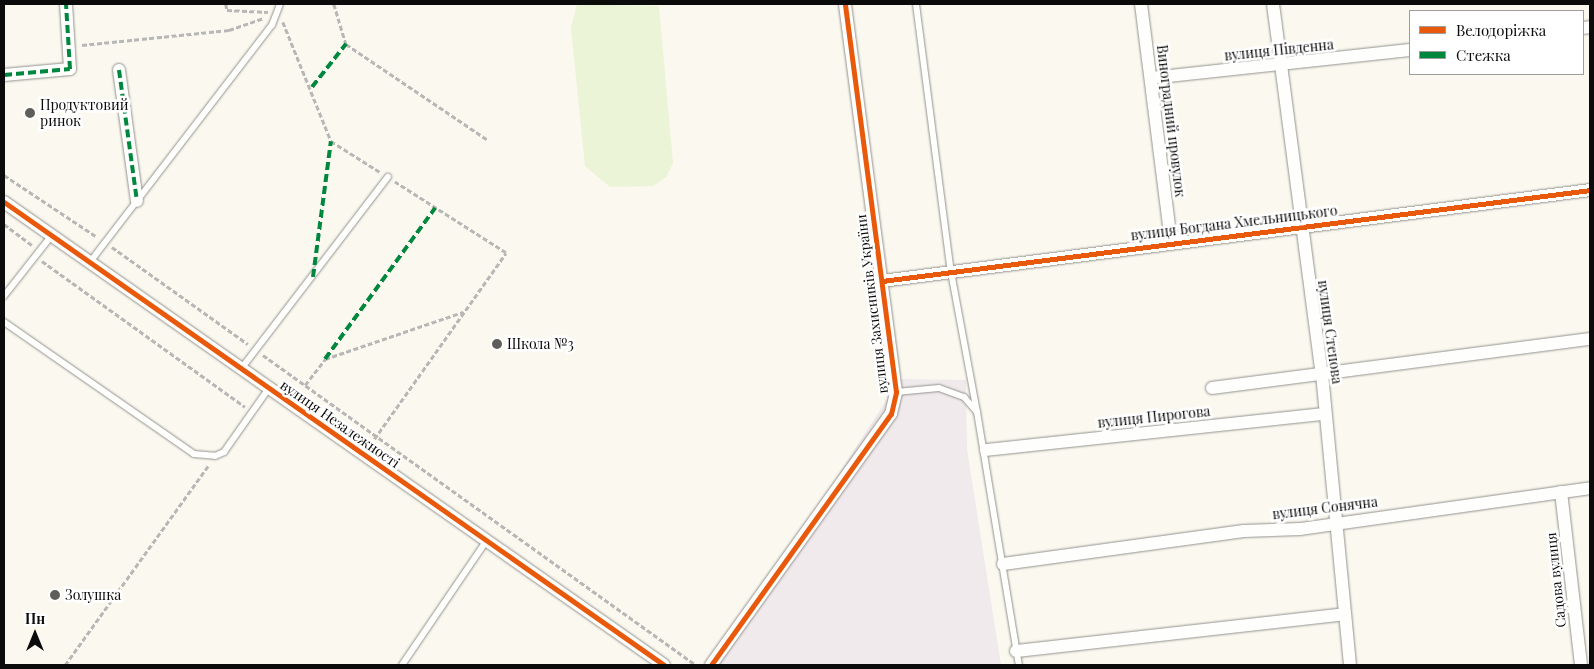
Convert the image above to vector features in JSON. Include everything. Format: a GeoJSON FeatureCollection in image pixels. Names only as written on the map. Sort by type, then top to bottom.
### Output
{"type":"FeatureCollection","features":[{"type":"Feature","properties":{"kind":"street"},"geometry":{"type":"LineString","coordinates":[[4,75],[70,69],[66,4]]}},
{"type":"Feature","properties":{"kind":"street","name":"вулиця Захисників України"},"geometry":{"type":"LineString","coordinates":[[711,665],[891,414],[896,392],[845,4]]}},
{"type":"Feature","properties":{"kind":"street","name":"Виноградний провулок"},"geometry":{"type":"LineString","coordinates":[[1141,4],[1171,242]]}},
{"type":"Feature","properties":{"kind":"street","name":"вулиця Степова"},"geometry":{"type":"LineString","coordinates":[[1273,4],[1300,227],[1322,374],[1350,665]]}},
{"type":"Feature","properties":{"kind":"street","name":"вулиця Південна"},"geometry":{"type":"LineString","coordinates":[[1151,78],[1281,66],[1409,50]]}},
{"type":"Feature","properties":{"kind":"street"},"geometry":{"type":"LineString","coordinates":[[119,70],[137,201]]}},
{"type":"Feature","properties":{"kind":"street","name":"вулиця Богдана Хмельницького"},"geometry":{"type":"LineString","coordinates":[[882,281],[1171,242],[1590,190]]}},
{"type":"Feature","properties":{"kind":"street","name":"вулиця Незалежності"},"geometry":{"type":"LineString","coordinates":[[4,202],[664,665]]}},
{"type":"Feature","properties":{"kind":"street"},"geometry":{"type":"LineString","coordinates":[[1212,388],[1590,339]]}},
{"type":"Feature","properties":{"kind":"street","name":"вулиця Пирогова"},"geometry":{"type":"LineString","coordinates":[[986,450],[1325,414]]}},
{"type":"Feature","properties":{"kind":"street","name":"вулиця Сонячна"},"geometry":{"type":"LineString","coordinates":[[1003,564],[1590,488]]}},
{"type":"Feature","properties":{"kind":"street","name":"Садова вулиця"},"geometry":{"type":"LineString","coordinates":[[1561,492],[1580,665]]}},
{"type":"Feature","properties":{"kind":"street"},"geometry":{"type":"LineString","coordinates":[[1016,651],[1345,614]]}},
{"type":"Feature","properties":{"kind":"lane"},"geometry":{"type":"LineString","coordinates":[[90,262],[279,12],[280,4]]}},
{"type":"Feature","properties":{"kind":"lane"},"geometry":{"type":"LineString","coordinates":[[916,4],[951,272],[986,450],[1019,665]]}},
{"type":"Feature","properties":{"kind":"lane"},"geometry":{"type":"LineString","coordinates":[[241,369],[257,351],[388,177]]}},
{"type":"Feature","properties":{"kind":"lane"},"geometry":{"type":"LineString","coordinates":[[4,296],[36,252],[52,235]]}},
{"type":"Feature","properties":{"kind":"lane"},"geometry":{"type":"LineString","coordinates":[[4,322],[194,454],[215,456],[224,452],[269,388]]}},
{"type":"Feature","properties":{"kind":"lane"},"geometry":{"type":"LineString","coordinates":[[896,392],[938,388],[964,397],[978,412]]}},
{"type":"Feature","properties":{"kind":"lane"},"geometry":{"type":"LineString","coordinates":[[402,665],[487,540]]}},
{"type":"Feature","properties":{"kind":"path"},"geometry":{"type":"LineString","coordinates":[[226,4],[228,10],[279,12]]}},
{"type":"Feature","properties":{"kind":"path"},"geometry":{"type":"LineString","coordinates":[[334,4],[346,44],[488,140]]}},
{"type":"Feature","properties":{"kind":"path"},"geometry":{"type":"LineString","coordinates":[[69,46],[229,30],[279,12]]}},
{"type":"Feature","properties":{"kind":"path"},"geometry":{"type":"LineString","coordinates":[[279,12],[331,141],[506,253],[363,454]]}},
{"type":"Feature","properties":{"kind":"path"},"geometry":{"type":"LineString","coordinates":[[4,175],[105,242],[696,665]]}},
{"type":"Feature","properties":{"kind":"path"},"geometry":{"type":"LineString","coordinates":[[4,224],[36,252],[252,412]]}},
{"type":"Feature","properties":{"kind":"path"},"geometry":{"type":"LineString","coordinates":[[305,385],[325,359],[464,312]]}},
{"type":"Feature","properties":{"kind":"path"},"geometry":{"type":"LineString","coordinates":[[65,665],[215,456]]}},
{"type":"Feature","properties":{"kind":"shaded area"},"geometry":{"type":"Polygon","coordinates":[[[900,379],[966,380],[967,449],[1001,665],[715,665],[900,379]]]}},
{"type":"Feature","properties":{"kind":"green space"},"geometry":{"type":"Polygon","coordinates":[[[577,4],[659,6],[673,163],[666,177],[653,186],[610,187],[585,166],[571,28],[577,4]]]}},
{"type":"Feature","properties":{"kind":"marked path"},"geometry":{"type":"LineString","coordinates":[[4,75],[70,69],[66,4]]}},
{"type":"Feature","properties":{"kind":"marked path"},"geometry":{"type":"LineString","coordinates":[[312,87],[346,44]]}},
{"type":"Feature","properties":{"kind":"marked path"},"geometry":{"type":"LineString","coordinates":[[119,70],[137,201]]}},
{"type":"Feature","properties":{"kind":"marked path"},"geometry":{"type":"LineString","coordinates":[[313,277],[331,141]]}},
{"type":"Feature","properties":{"kind":"marked path"},"geometry":{"type":"LineString","coordinates":[[325,359],[435,208]]}},
{"type":"Feature","properties":{"kind":"cycle path"},"geometry":{"type":"LineString","coordinates":[[711,665],[891,414],[896,392],[845,4]]}},
{"type":"Feature","properties":{"kind":"cycle path"},"geometry":{"type":"LineString","coordinates":[[882,281],[1590,190]]}},
{"type":"Feature","properties":{"kind":"cycle path"},"geometry":{"type":"LineString","coordinates":[[4,202],[664,665]]}},
{"type":"Feature","properties":{"kind":"place","name":"Продуктовий ринок"},"geometry":{"type":"Point","coordinates":[30,113]}},
{"type":"Feature","properties":{"kind":"place","name":"Школа №3"},"geometry":{"type":"Point","coordinates":[497,344]}},
{"type":"Feature","properties":{"kind":"place","name":"Золушка"},"geometry":{"type":"Point","coordinates":[55,595]}}]}
